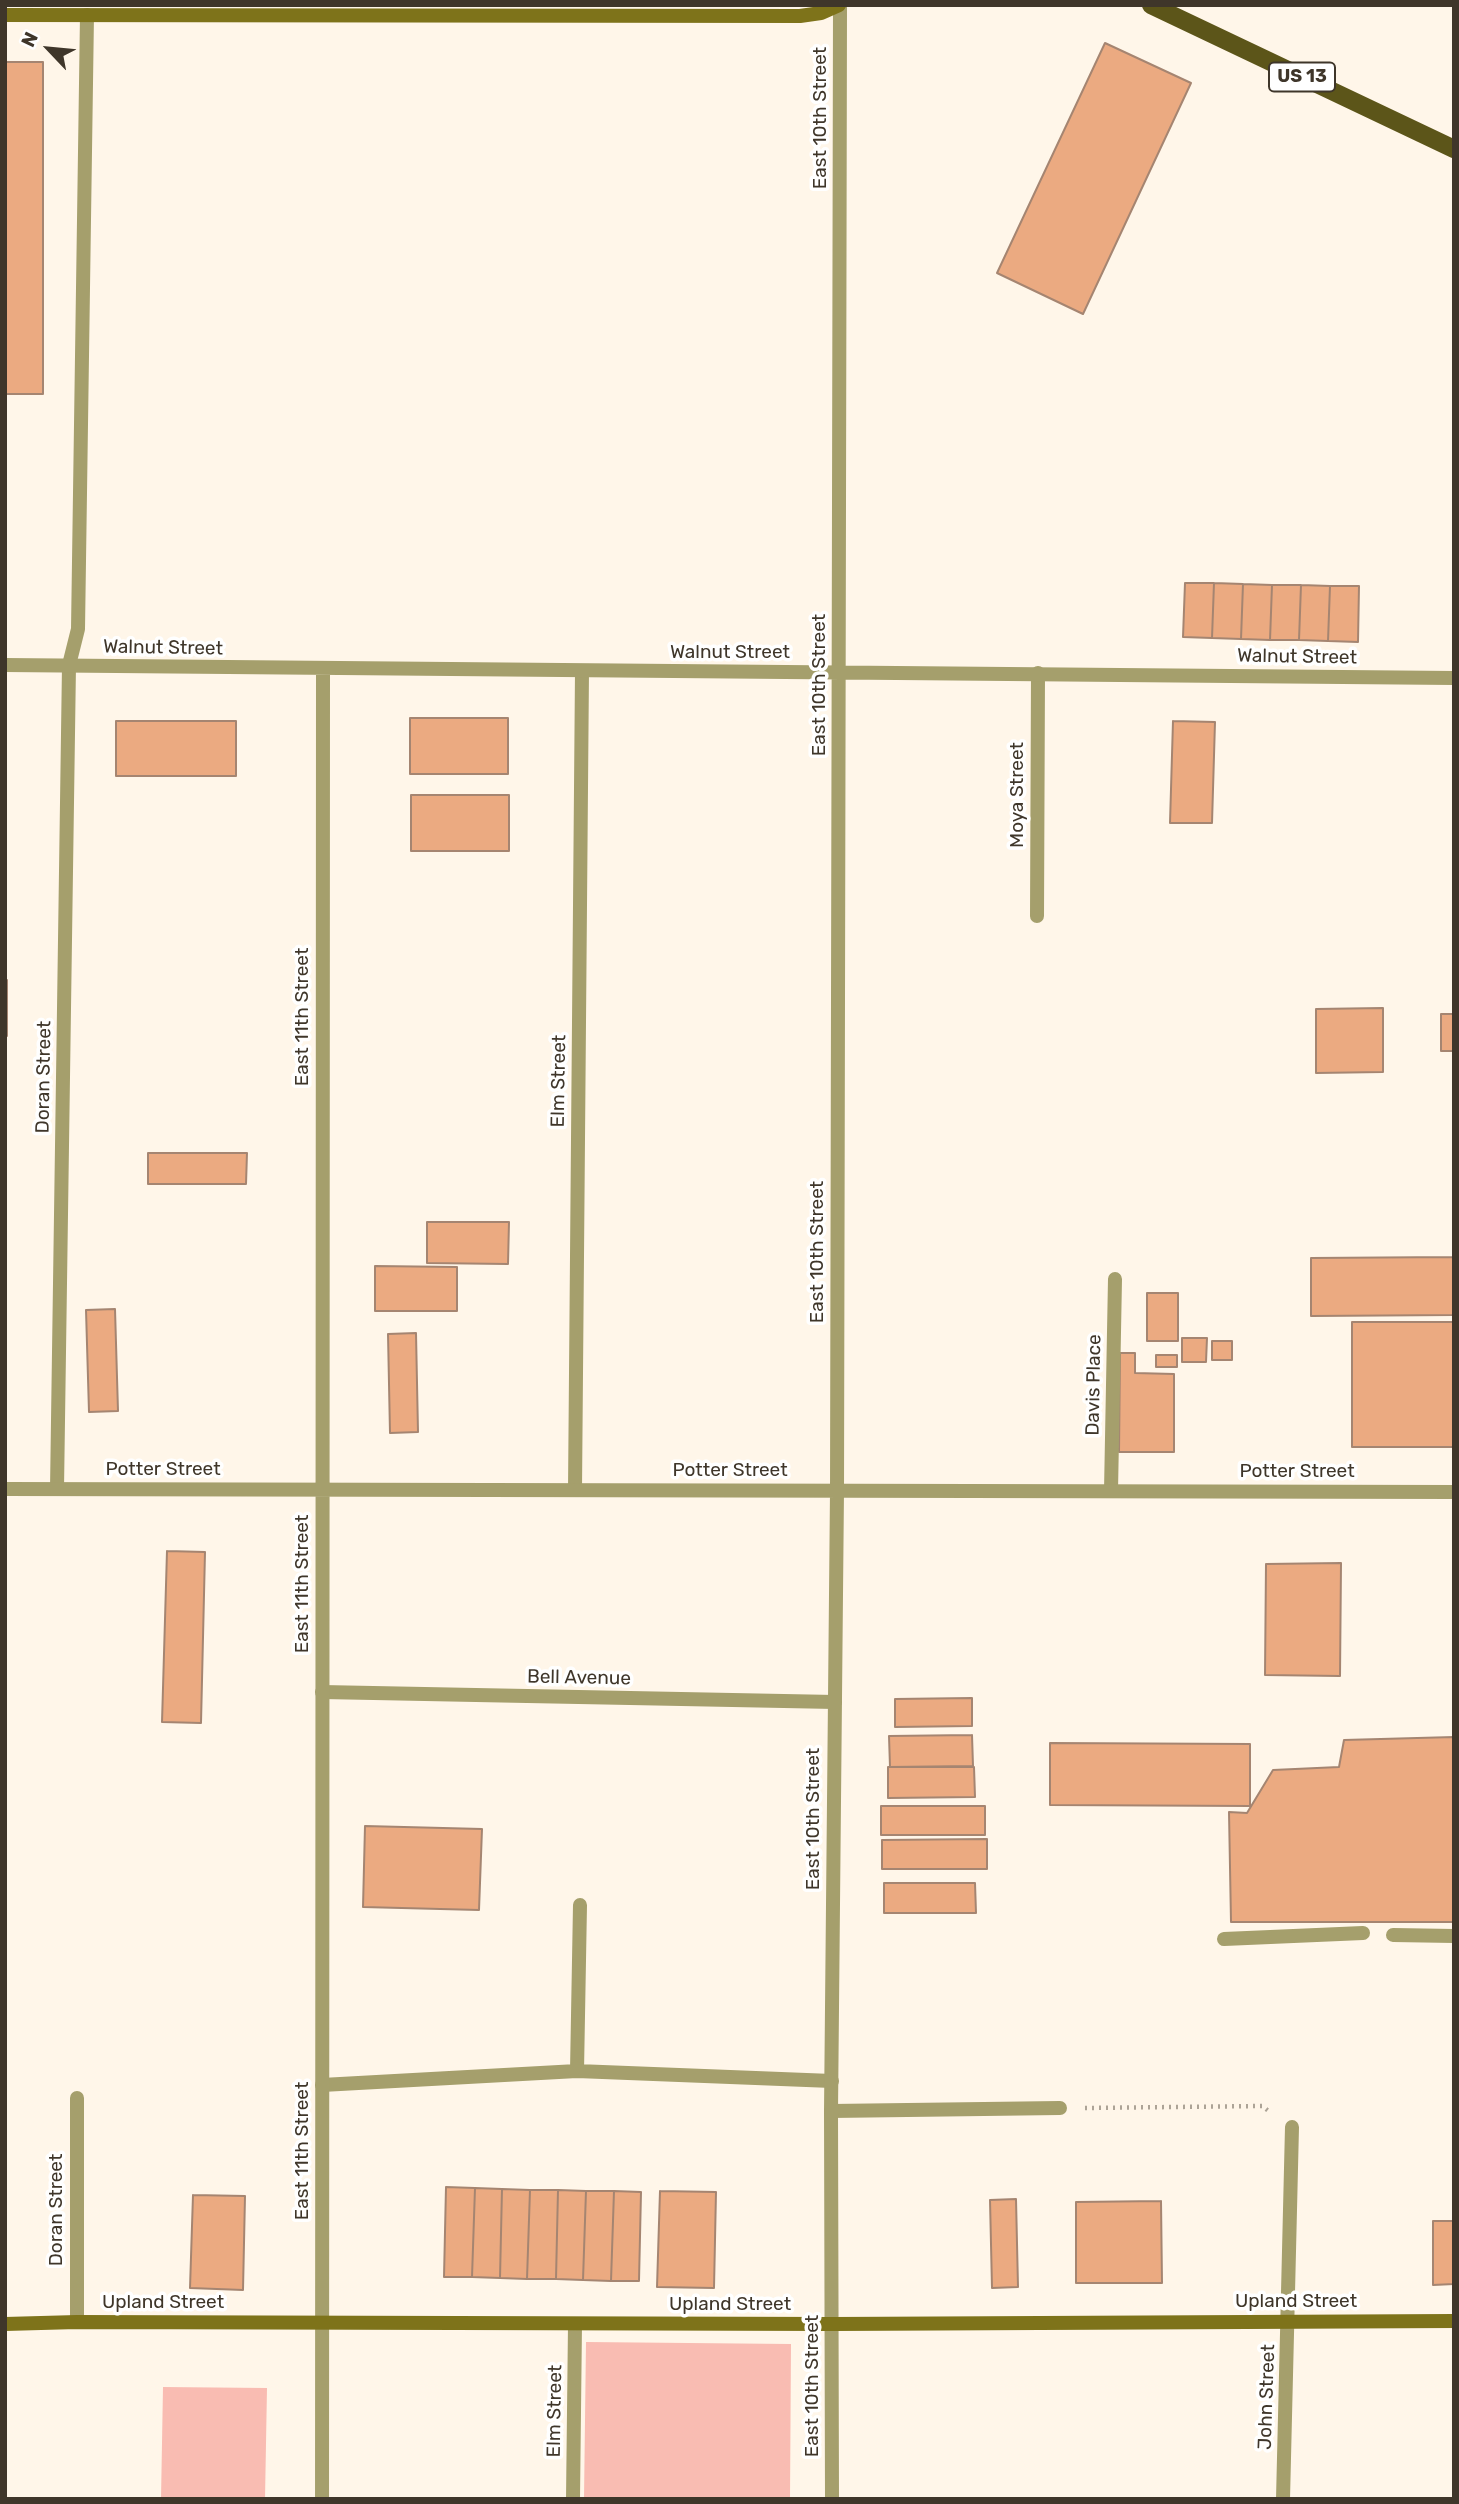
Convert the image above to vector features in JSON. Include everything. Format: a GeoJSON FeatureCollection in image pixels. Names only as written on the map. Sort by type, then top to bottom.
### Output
{"type":"FeatureCollection","features":[{"type":"Feature","properties":{"kind":"main road","name":"US 13"},"geometry":{"type":"LineString","coordinates":[[1151,5],[1454,149]]}},
{"type":"Feature","properties":{"kind":"street"},"geometry":{"type":"LineString","coordinates":[[5,15],[800,16],[821,13],[840,5]]}},
{"type":"Feature","properties":{"kind":"street","name":"East 10th Street"},"geometry":{"type":"LineString","coordinates":[[832,2499],[831,2111],[840,673],[840,5]]}},
{"type":"Feature","properties":{"kind":"street","name":"Doran Street"},"geometry":{"type":"LineString","coordinates":[[57,1489],[68,666],[78,629],[87,15]]}},
{"type":"Feature","properties":{"kind":"street","name":"Walnut Street"},"geometry":{"type":"LineString","coordinates":[[5,665],[323,670],[1454,678]]}},
{"type":"Feature","properties":{"kind":"street","name":"East 11th Street"},"geometry":{"type":"LineString","coordinates":[[322,2499],[323,670]]}},
{"type":"Feature","properties":{"kind":"street","name":"Elm Street"},"geometry":{"type":"LineString","coordinates":[[575,1490],[582,671]]}},
{"type":"Feature","properties":{"kind":"street","name":"Moya Street"},"geometry":{"type":"LineString","coordinates":[[1037,916],[1038,673]]}},
{"type":"Feature","properties":{"kind":"street","name":"Davis Place"},"geometry":{"type":"LineString","coordinates":[[1111,1491],[1115,1279]]}},
{"type":"Feature","properties":{"kind":"street","name":"Potter Street"},"geometry":{"type":"LineString","coordinates":[[5,1489],[1454,1492]]}},
{"type":"Feature","properties":{"kind":"street","name":"Bell Avenue"},"geometry":{"type":"LineString","coordinates":[[322,1692],[835,1702]]}},
{"type":"Feature","properties":{"kind":"street"},"geometry":{"type":"LineString","coordinates":[[577,2071],[580,1905]]}},
{"type":"Feature","properties":{"kind":"street"},"geometry":{"type":"LineString","coordinates":[[1224,1939],[1363,1933]]}},
{"type":"Feature","properties":{"kind":"street"},"geometry":{"type":"LineString","coordinates":[[1393,1935],[1454,1936]]}},
{"type":"Feature","properties":{"kind":"street"},"geometry":{"type":"LineString","coordinates":[[322,2085],[577,2071],[832,2081]]}},
{"type":"Feature","properties":{"kind":"street","name":"Doran Street"},"geometry":{"type":"LineString","coordinates":[[77,2098],[77,2322]]}},
{"type":"Feature","properties":{"kind":"street"},"geometry":{"type":"LineString","coordinates":[[831,2111],[1059,2108]]}},
{"type":"Feature","properties":{"kind":"street","name":"John Street"},"geometry":{"type":"LineString","coordinates":[[1283,2499],[1292,2127]]}},
{"type":"Feature","properties":{"kind":"street","name":"Upland Street"},"geometry":{"type":"LineString","coordinates":[[5,2324],[1454,2321]]}},
{"type":"Feature","properties":{"kind":"street","name":"Elm Street"},"geometry":{"type":"LineString","coordinates":[[573,2499],[575,2324]]}},
{"type":"Feature","properties":{"kind":"path"},"geometry":{"type":"LineString","coordinates":[[1059,2108],[1262,2106],[1292,2127]]}},
{"type":"Feature","properties":{"kind":"shaded area"},"geometry":{"type":"Polygon","coordinates":[[[586,2342],[791,2344],[790,2499],[584,2499],[586,2342]]]}},
{"type":"Feature","properties":{"kind":"shaded area"},"geometry":{"type":"Polygon","coordinates":[[[163,2387],[267,2388],[265,2499],[161,2499],[163,2387]]]}},
{"type":"Feature","properties":{"kind":"building"},"geometry":{"type":"Polygon","coordinates":[[[1105,43],[1191,83],[1083,314],[997,273],[1105,43]]]}},
{"type":"Feature","properties":{"kind":"building"},"geometry":{"type":"Polygon","coordinates":[[[5,62],[43,62],[43,394],[5,394],[5,62]]]}},
{"type":"Feature","properties":{"kind":"building"},"geometry":{"type":"Polygon","coordinates":[[[1185,583],[1214,583],[1212,638],[1183,637],[1185,583]]]}},
{"type":"Feature","properties":{"kind":"building"},"geometry":{"type":"Polygon","coordinates":[[[1214,583],[1243,584],[1241,639],[1212,638],[1214,583]]]}},
{"type":"Feature","properties":{"kind":"building"},"geometry":{"type":"Polygon","coordinates":[[[1243,584],[1272,585],[1270,640],[1241,639],[1243,584]]]}},
{"type":"Feature","properties":{"kind":"building"},"geometry":{"type":"Polygon","coordinates":[[[1272,585],[1301,585],[1299,640],[1270,640],[1272,585]]]}},
{"type":"Feature","properties":{"kind":"building"},"geometry":{"type":"Polygon","coordinates":[[[1301,585],[1330,586],[1328,641],[1299,640],[1301,585]]]}},
{"type":"Feature","properties":{"kind":"building"},"geometry":{"type":"Polygon","coordinates":[[[1330,586],[1359,586],[1358,642],[1328,641],[1330,586]]]}},
{"type":"Feature","properties":{"kind":"building"},"geometry":{"type":"Polygon","coordinates":[[[410,718],[508,718],[508,774],[410,774],[410,718]]]}},
{"type":"Feature","properties":{"kind":"building"},"geometry":{"type":"Polygon","coordinates":[[[116,721],[236,721],[236,776],[116,776],[116,721]]]}},
{"type":"Feature","properties":{"kind":"building"},"geometry":{"type":"Polygon","coordinates":[[[1173,721],[1215,722],[1212,823],[1170,823],[1173,721]]]}},
{"type":"Feature","properties":{"kind":"building"},"geometry":{"type":"Polygon","coordinates":[[[411,795],[509,795],[509,851],[411,851],[411,795]]]}},
{"type":"Feature","properties":{"kind":"building"},"geometry":{"type":"Polygon","coordinates":[[[7,980],[7,1036],[5,1036],[7,980]]]}},
{"type":"Feature","properties":{"kind":"building"},"geometry":{"type":"Polygon","coordinates":[[[1383,1008],[1383,1072],[1316,1073],[1316,1009],[1383,1008]]]}},
{"type":"Feature","properties":{"kind":"building"},"geometry":{"type":"Polygon","coordinates":[[[1441,1014],[1454,1014],[1454,1051],[1441,1051],[1441,1014]]]}},
{"type":"Feature","properties":{"kind":"building"},"geometry":{"type":"Polygon","coordinates":[[[148,1153],[247,1153],[246,1184],[148,1184],[148,1153]]]}},
{"type":"Feature","properties":{"kind":"building"},"geometry":{"type":"Polygon","coordinates":[[[427,1222],[509,1222],[508,1264],[427,1263],[427,1222]]]}},
{"type":"Feature","properties":{"kind":"building"},"geometry":{"type":"Polygon","coordinates":[[[1453,1257],[1454,1315],[1311,1316],[1311,1258],[1453,1257]]]}},
{"type":"Feature","properties":{"kind":"building"},"geometry":{"type":"Polygon","coordinates":[[[375,1266],[457,1267],[457,1311],[375,1311],[375,1266]]]}},
{"type":"Feature","properties":{"kind":"building"},"geometry":{"type":"Polygon","coordinates":[[[1147,1293],[1178,1293],[1178,1341],[1147,1341],[1147,1293]]]}},
{"type":"Feature","properties":{"kind":"building"},"geometry":{"type":"Polygon","coordinates":[[[115,1309],[118,1411],[89,1412],[86,1310],[115,1309]]]}},
{"type":"Feature","properties":{"kind":"building"},"geometry":{"type":"Polygon","coordinates":[[[1352,1322],[1454,1322],[1454,1447],[1352,1447],[1352,1322]]]}},
{"type":"Feature","properties":{"kind":"building"},"geometry":{"type":"Polygon","coordinates":[[[416,1333],[418,1432],[390,1433],[388,1334],[416,1333]]]}},
{"type":"Feature","properties":{"kind":"building"},"geometry":{"type":"Polygon","coordinates":[[[1182,1338],[1207,1338],[1206,1362],[1182,1362],[1182,1338]]]}},
{"type":"Feature","properties":{"kind":"building"},"geometry":{"type":"Polygon","coordinates":[[[1212,1341],[1232,1341],[1232,1360],[1212,1360],[1212,1341]]]}},
{"type":"Feature","properties":{"kind":"building"},"geometry":{"type":"Polygon","coordinates":[[[1120,1353],[1135,1353],[1135,1373],[1174,1374],[1174,1452],[1119,1452],[1120,1353]]]}},
{"type":"Feature","properties":{"kind":"building"},"geometry":{"type":"Polygon","coordinates":[[[1156,1355],[1177,1355],[1177,1367],[1156,1367],[1156,1355]]]}},
{"type":"Feature","properties":{"kind":"building"},"geometry":{"type":"Polygon","coordinates":[[[167,1551],[205,1552],[201,1723],[162,1722],[167,1551]]]}},
{"type":"Feature","properties":{"kind":"building"},"geometry":{"type":"Polygon","coordinates":[[[1341,1563],[1340,1676],[1265,1675],[1266,1564],[1341,1563]]]}},
{"type":"Feature","properties":{"kind":"building"},"geometry":{"type":"Polygon","coordinates":[[[972,1698],[972,1726],[895,1727],[895,1699],[972,1698]]]}},
{"type":"Feature","properties":{"kind":"building"},"geometry":{"type":"Polygon","coordinates":[[[972,1735],[973,1766],[890,1767],[889,1736],[972,1735]]]}},
{"type":"Feature","properties":{"kind":"building"},"geometry":{"type":"Polygon","coordinates":[[[1454,1737],[1454,1922],[1231,1922],[1229,1812],[1247,1813],[1273,1770],[1339,1767],[1344,1740],[1454,1737]]]}},
{"type":"Feature","properties":{"kind":"building"},"geometry":{"type":"Polygon","coordinates":[[[1050,1743],[1250,1744],[1250,1806],[1050,1805],[1050,1743]]]}},
{"type":"Feature","properties":{"kind":"building"},"geometry":{"type":"Polygon","coordinates":[[[888,1767],[974,1767],[975,1797],[888,1798],[888,1767]]]}},
{"type":"Feature","properties":{"kind":"building"},"geometry":{"type":"Polygon","coordinates":[[[881,1806],[985,1806],[985,1835],[881,1835],[881,1806]]]}},
{"type":"Feature","properties":{"kind":"building"},"geometry":{"type":"Polygon","coordinates":[[[365,1826],[482,1829],[479,1910],[363,1907],[365,1826]]]}},
{"type":"Feature","properties":{"kind":"building"},"geometry":{"type":"Polygon","coordinates":[[[987,1839],[987,1869],[882,1869],[882,1840],[987,1839]]]}},
{"type":"Feature","properties":{"kind":"building"},"geometry":{"type":"Polygon","coordinates":[[[884,1883],[975,1883],[976,1913],[884,1913],[884,1883]]]}},
{"type":"Feature","properties":{"kind":"building"},"geometry":{"type":"Polygon","coordinates":[[[446,2187],[475,2188],[472,2277],[444,2277],[446,2187]]]}},
{"type":"Feature","properties":{"kind":"building"},"geometry":{"type":"Polygon","coordinates":[[[475,2188],[502,2189],[500,2278],[472,2277],[475,2188]]]}},
{"type":"Feature","properties":{"kind":"building"},"geometry":{"type":"Polygon","coordinates":[[[502,2189],[530,2190],[527,2279],[500,2278],[502,2189]]]}},
{"type":"Feature","properties":{"kind":"building"},"geometry":{"type":"Polygon","coordinates":[[[530,2190],[558,2190],[556,2279],[527,2279],[530,2190]]]}},
{"type":"Feature","properties":{"kind":"building"},"geometry":{"type":"Polygon","coordinates":[[[558,2190],[586,2191],[583,2280],[556,2279],[558,2190]]]}},
{"type":"Feature","properties":{"kind":"building"},"geometry":{"type":"Polygon","coordinates":[[[586,2191],[614,2191],[611,2281],[583,2280],[586,2191]]]}},
{"type":"Feature","properties":{"kind":"building"},"geometry":{"type":"Polygon","coordinates":[[[614,2191],[641,2192],[639,2281],[611,2281],[614,2191]]]}},
{"type":"Feature","properties":{"kind":"building"},"geometry":{"type":"Polygon","coordinates":[[[660,2191],[716,2192],[714,2288],[657,2287],[660,2191]]]}},
{"type":"Feature","properties":{"kind":"building"},"geometry":{"type":"Polygon","coordinates":[[[193,2195],[245,2196],[243,2290],[190,2288],[193,2195]]]}},
{"type":"Feature","properties":{"kind":"building"},"geometry":{"type":"Polygon","coordinates":[[[1016,2199],[1018,2287],[992,2288],[990,2200],[1016,2199]]]}},
{"type":"Feature","properties":{"kind":"building"},"geometry":{"type":"Polygon","coordinates":[[[1161,2201],[1162,2283],[1076,2283],[1076,2202],[1161,2201]]]}},
{"type":"Feature","properties":{"kind":"building"},"geometry":{"type":"Polygon","coordinates":[[[1433,2221],[1454,2221],[1454,2284],[1433,2285],[1433,2221]]]}}]}
